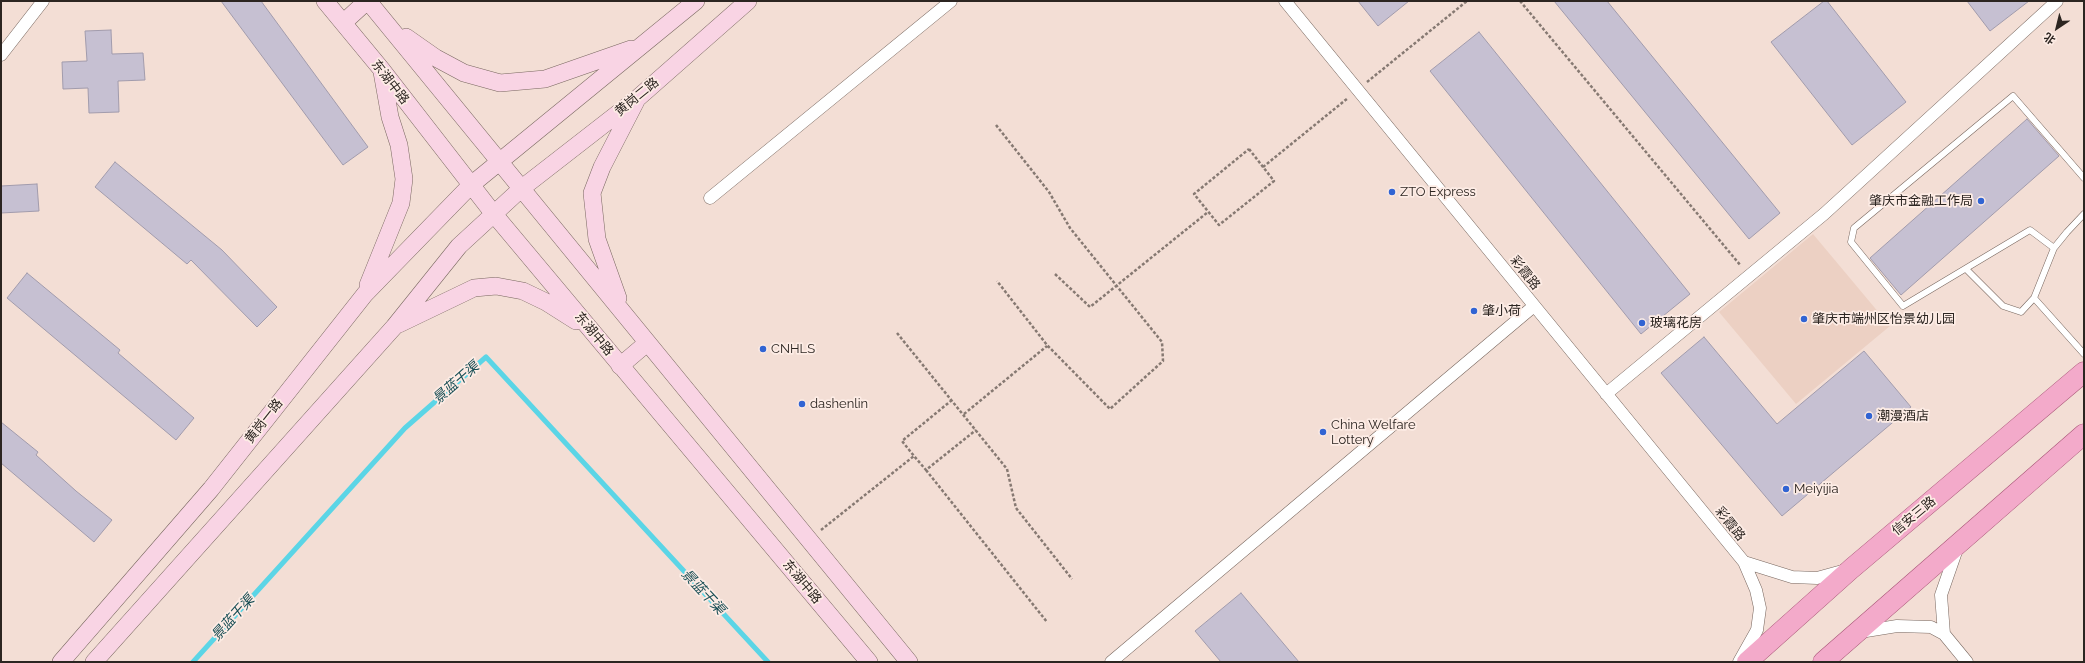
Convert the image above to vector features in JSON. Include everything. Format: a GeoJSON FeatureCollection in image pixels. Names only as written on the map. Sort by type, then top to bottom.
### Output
{"type":"FeatureCollection","features":[{"type":"Feature","properties":{"kind":"main road","name":"东湖中路"},"geometry":{"type":"LineString","coordinates":[[325,1],[382,70],[493,213],[869,662]]}},
{"type":"Feature","properties":{"kind":"main road"},"geometry":{"type":"LineString","coordinates":[[343,23],[367,1],[388,24],[647,343],[910,662]]}},
{"type":"Feature","properties":{"kind":"main road"},"geometry":{"type":"LineString","coordinates":[[500,161],[696,1]]}},
{"type":"Feature","properties":{"kind":"main road","name":"黄岗二路"},"geometry":{"type":"LineString","coordinates":[[493,213],[522,188],[639,96],[748,1]]}},
{"type":"Feature","properties":{"kind":"main road"},"geometry":{"type":"LineString","coordinates":[[388,24],[436,58],[464,73],[500,83],[545,79],[644,44]]}},
{"type":"Feature","properties":{"kind":"main road"},"geometry":{"type":"LineString","coordinates":[[364,294],[401,203],[404,178],[399,145],[390,117],[382,70]]}},
{"type":"Feature","properties":{"kind":"main road"},"geometry":{"type":"LineString","coordinates":[[624,314],[596,239],[592,193],[602,167],[639,96]]}},
{"type":"Feature","properties":{"kind":"main road","name":"黄岗一路"},"geometry":{"type":"LineString","coordinates":[[60,662],[211,489],[364,294],[471,185],[500,161]]}},
{"type":"Feature","properties":{"kind":"main road"},"geometry":{"type":"LineString","coordinates":[[94,662],[394,327],[459,246],[493,213]]}},
{"type":"Feature","properties":{"kind":"main road"},"geometry":{"type":"LineString","coordinates":[[394,327],[474,288],[496,286],[523,291],[546,302],[588,328]]}},
{"type":"Feature","properties":{"kind":"main road"},"geometry":{"type":"LineString","coordinates":[[620,366],[647,343]]}},
{"type":"Feature","properties":{"kind":"main road","name":"信安三路"},"geometry":{"type":"LineString","coordinates":[[1747,662],[1851,569],[2084,372]]}},
{"type":"Feature","properties":{"kind":"main road"},"geometry":{"type":"LineString","coordinates":[[1823,662],[2084,434]]}},
{"type":"Feature","properties":{"kind":"street"},"geometry":{"type":"LineString","coordinates":[[1,55],[43,1]]}},
{"type":"Feature","properties":{"kind":"street"},"geometry":{"type":"LineString","coordinates":[[710,198],[951,1]]}},
{"type":"Feature","properties":{"kind":"street","name":"彩霞路"},"geometry":{"type":"LineString","coordinates":[[1285,1],[1744,562],[1756,590],[1760,608],[1757,630],[1739,662]]}},
{"type":"Feature","properties":{"kind":"street"},"geometry":{"type":"LineString","coordinates":[[1606,394],[1824,214],[2057,1]]}},
{"type":"Feature","properties":{"kind":"street"},"geometry":{"type":"LineString","coordinates":[[1111,662],[1534,306]]}},
{"type":"Feature","properties":{"kind":"street"},"geometry":{"type":"LineString","coordinates":[[1944,634],[1941,595],[1960,541]]}},
{"type":"Feature","properties":{"kind":"street"},"geometry":{"type":"LineString","coordinates":[[1744,562],[1792,577],[1817,578],[1851,569]]}},
{"type":"Feature","properties":{"kind":"street"},"geometry":{"type":"LineString","coordinates":[[1858,632],[1910,625],[1931,627],[1944,634],[1967,662]]}},
{"type":"Feature","properties":{"kind":"lane"},"geometry":{"type":"LineString","coordinates":[[2054,248],[2030,230],[1903,306],[1851,242],[1854,228],[2013,96],[2084,178]]}},
{"type":"Feature","properties":{"kind":"lane"},"geometry":{"type":"LineString","coordinates":[[1966,269],[2003,306],[2021,312],[2034,298],[2054,248],[2084,214]]}},
{"type":"Feature","properties":{"kind":"lane"},"geometry":{"type":"LineString","coordinates":[[2034,298],[2084,354]]}},
{"type":"Feature","properties":{"kind":"path"},"geometry":{"type":"LineString","coordinates":[[1520,1],[1749,275]]}},
{"type":"Feature","properties":{"kind":"path"},"geometry":{"type":"LineString","coordinates":[[996,125],[1049,192],[1070,228],[1162,342],[1163,361],[1110,409],[1047,346],[997,281]]}},
{"type":"Feature","properties":{"kind":"path"},"geometry":{"type":"LineString","coordinates":[[1249,149],[1274,181],[1219,225],[1208,212],[1194,194],[1249,149]]}},
{"type":"Feature","properties":{"kind":"path"},"geometry":{"type":"LineString","coordinates":[[1055,274],[1090,307],[1208,212]]}},
{"type":"Feature","properties":{"kind":"path"},"geometry":{"type":"LineString","coordinates":[[897,334],[964,414],[1007,469],[1016,508],[1072,579]]}},
{"type":"Feature","properties":{"kind":"path"},"geometry":{"type":"LineString","coordinates":[[964,414],[1047,346]]}},
{"type":"Feature","properties":{"kind":"path"},"geometry":{"type":"LineString","coordinates":[[952,400],[902,441],[1047,622]]}},
{"type":"Feature","properties":{"kind":"path"},"geometry":{"type":"LineString","coordinates":[[926,470],[976,430]]}},
{"type":"Feature","properties":{"kind":"path"},"geometry":{"type":"LineString","coordinates":[[809,539],[914,456]]}},
{"type":"Feature","properties":{"kind":"shaded area","name":"肇庆市端州区怡景幼儿园"},"geometry":{"type":"Polygon","coordinates":[[[1813,234],[1890,326],[1796,404],[1719,312],[1813,234]]]}},
{"type":"Feature","properties":{"kind":"building"},"geometry":{"type":"Polygon","coordinates":[[[221,1],[261,1],[368,147],[343,165],[221,1]]]}},
{"type":"Feature","properties":{"kind":"building"},"geometry":{"type":"Polygon","coordinates":[[[1358,1],[1409,1],[1378,26],[1358,1]]]}},
{"type":"Feature","properties":{"kind":"building"},"geometry":{"type":"Polygon","coordinates":[[[1554,1],[1607,1],[1780,213],[1749,239],[1554,1]]]}},
{"type":"Feature","properties":{"kind":"building"},"geometry":{"type":"Polygon","coordinates":[[[1824,1],[1827,1],[1906,102],[1852,145],[1771,42],[1824,1]]]}},
{"type":"Feature","properties":{"kind":"building"},"geometry":{"type":"Polygon","coordinates":[[[1967,1],[2029,1],[1990,31],[1967,1]]]}},
{"type":"Feature","properties":{"kind":"building"},"geometry":{"type":"Polygon","coordinates":[[[111,30],[112,54],[143,53],[145,80],[118,81],[119,112],[89,113],[88,88],[63,89],[62,62],[87,61],[85,31],[111,30]]]}},
{"type":"Feature","properties":{"kind":"building"},"geometry":{"type":"Polygon","coordinates":[[[1479,32],[1690,294],[1641,334],[1430,71],[1479,32]]]}},
{"type":"Feature","properties":{"kind":"building"},"geometry":{"type":"Polygon","coordinates":[[[2027,119],[2059,156],[1901,295],[1870,258],[2027,119]]]}},
{"type":"Feature","properties":{"kind":"building"},"geometry":{"type":"Polygon","coordinates":[[[115,162],[222,250],[277,307],[257,327],[191,260],[187,264],[95,187],[115,162]]]}},
{"type":"Feature","properties":{"kind":"building"},"geometry":{"type":"Polygon","coordinates":[[[37,184],[39,211],[1,213],[1,186],[37,184]]]}},
{"type":"Feature","properties":{"kind":"building"},"geometry":{"type":"Polygon","coordinates":[[[27,273],[120,350],[118,353],[194,418],[176,440],[7,298],[27,273]]]}},
{"type":"Feature","properties":{"kind":"building"},"geometry":{"type":"Polygon","coordinates":[[[1704,337],[1777,424],[1864,351],[1911,407],[1782,516],[1661,373],[1704,337]]]}},
{"type":"Feature","properties":{"kind":"building"},"geometry":{"type":"Polygon","coordinates":[[[1,422],[38,452],[36,455],[76,491],[112,520],[94,542],[1,463],[1,422]]]}},
{"type":"Feature","properties":{"kind":"building"},"geometry":{"type":"Polygon","coordinates":[[[1241,593],[1299,662],[1221,662],[1195,631],[1241,593]]]}},
{"type":"Feature","properties":{"kind":"waterway","name":"景蓝干渠"},"geometry":{"type":"LineString","coordinates":[[193,662],[405,428],[486,357],[768,662]]}},
{"type":"Feature","properties":{"kind":"place","name":"ZTO Express"},"geometry":{"type":"Point","coordinates":[1392,192]}},
{"type":"Feature","properties":{"kind":"place","name":"肇庆市金融工作局"},"geometry":{"type":"Point","coordinates":[1981,201]}},
{"type":"Feature","properties":{"kind":"place","name":"肇小荷"},"geometry":{"type":"Point","coordinates":[1474,311]}},
{"type":"Feature","properties":{"kind":"place","name":"肇庆市端州区怡景幼儿园"},"geometry":{"type":"Point","coordinates":[1804,319]}},
{"type":"Feature","properties":{"kind":"place","name":"玻璃花房"},"geometry":{"type":"Point","coordinates":[1642,323]}},
{"type":"Feature","properties":{"kind":"place","name":"CNHLS"},"geometry":{"type":"Point","coordinates":[763,349]}},
{"type":"Feature","properties":{"kind":"place","name":"dashenlin"},"geometry":{"type":"Point","coordinates":[802,404]}},
{"type":"Feature","properties":{"kind":"place","name":"潮漫酒店"},"geometry":{"type":"Point","coordinates":[1869,416]}},
{"type":"Feature","properties":{"kind":"place","name":"China Welfare Lottery"},"geometry":{"type":"Point","coordinates":[1323,432]}},
{"type":"Feature","properties":{"kind":"place","name":"Meiyijia"},"geometry":{"type":"Point","coordinates":[1786,489]}}]}
